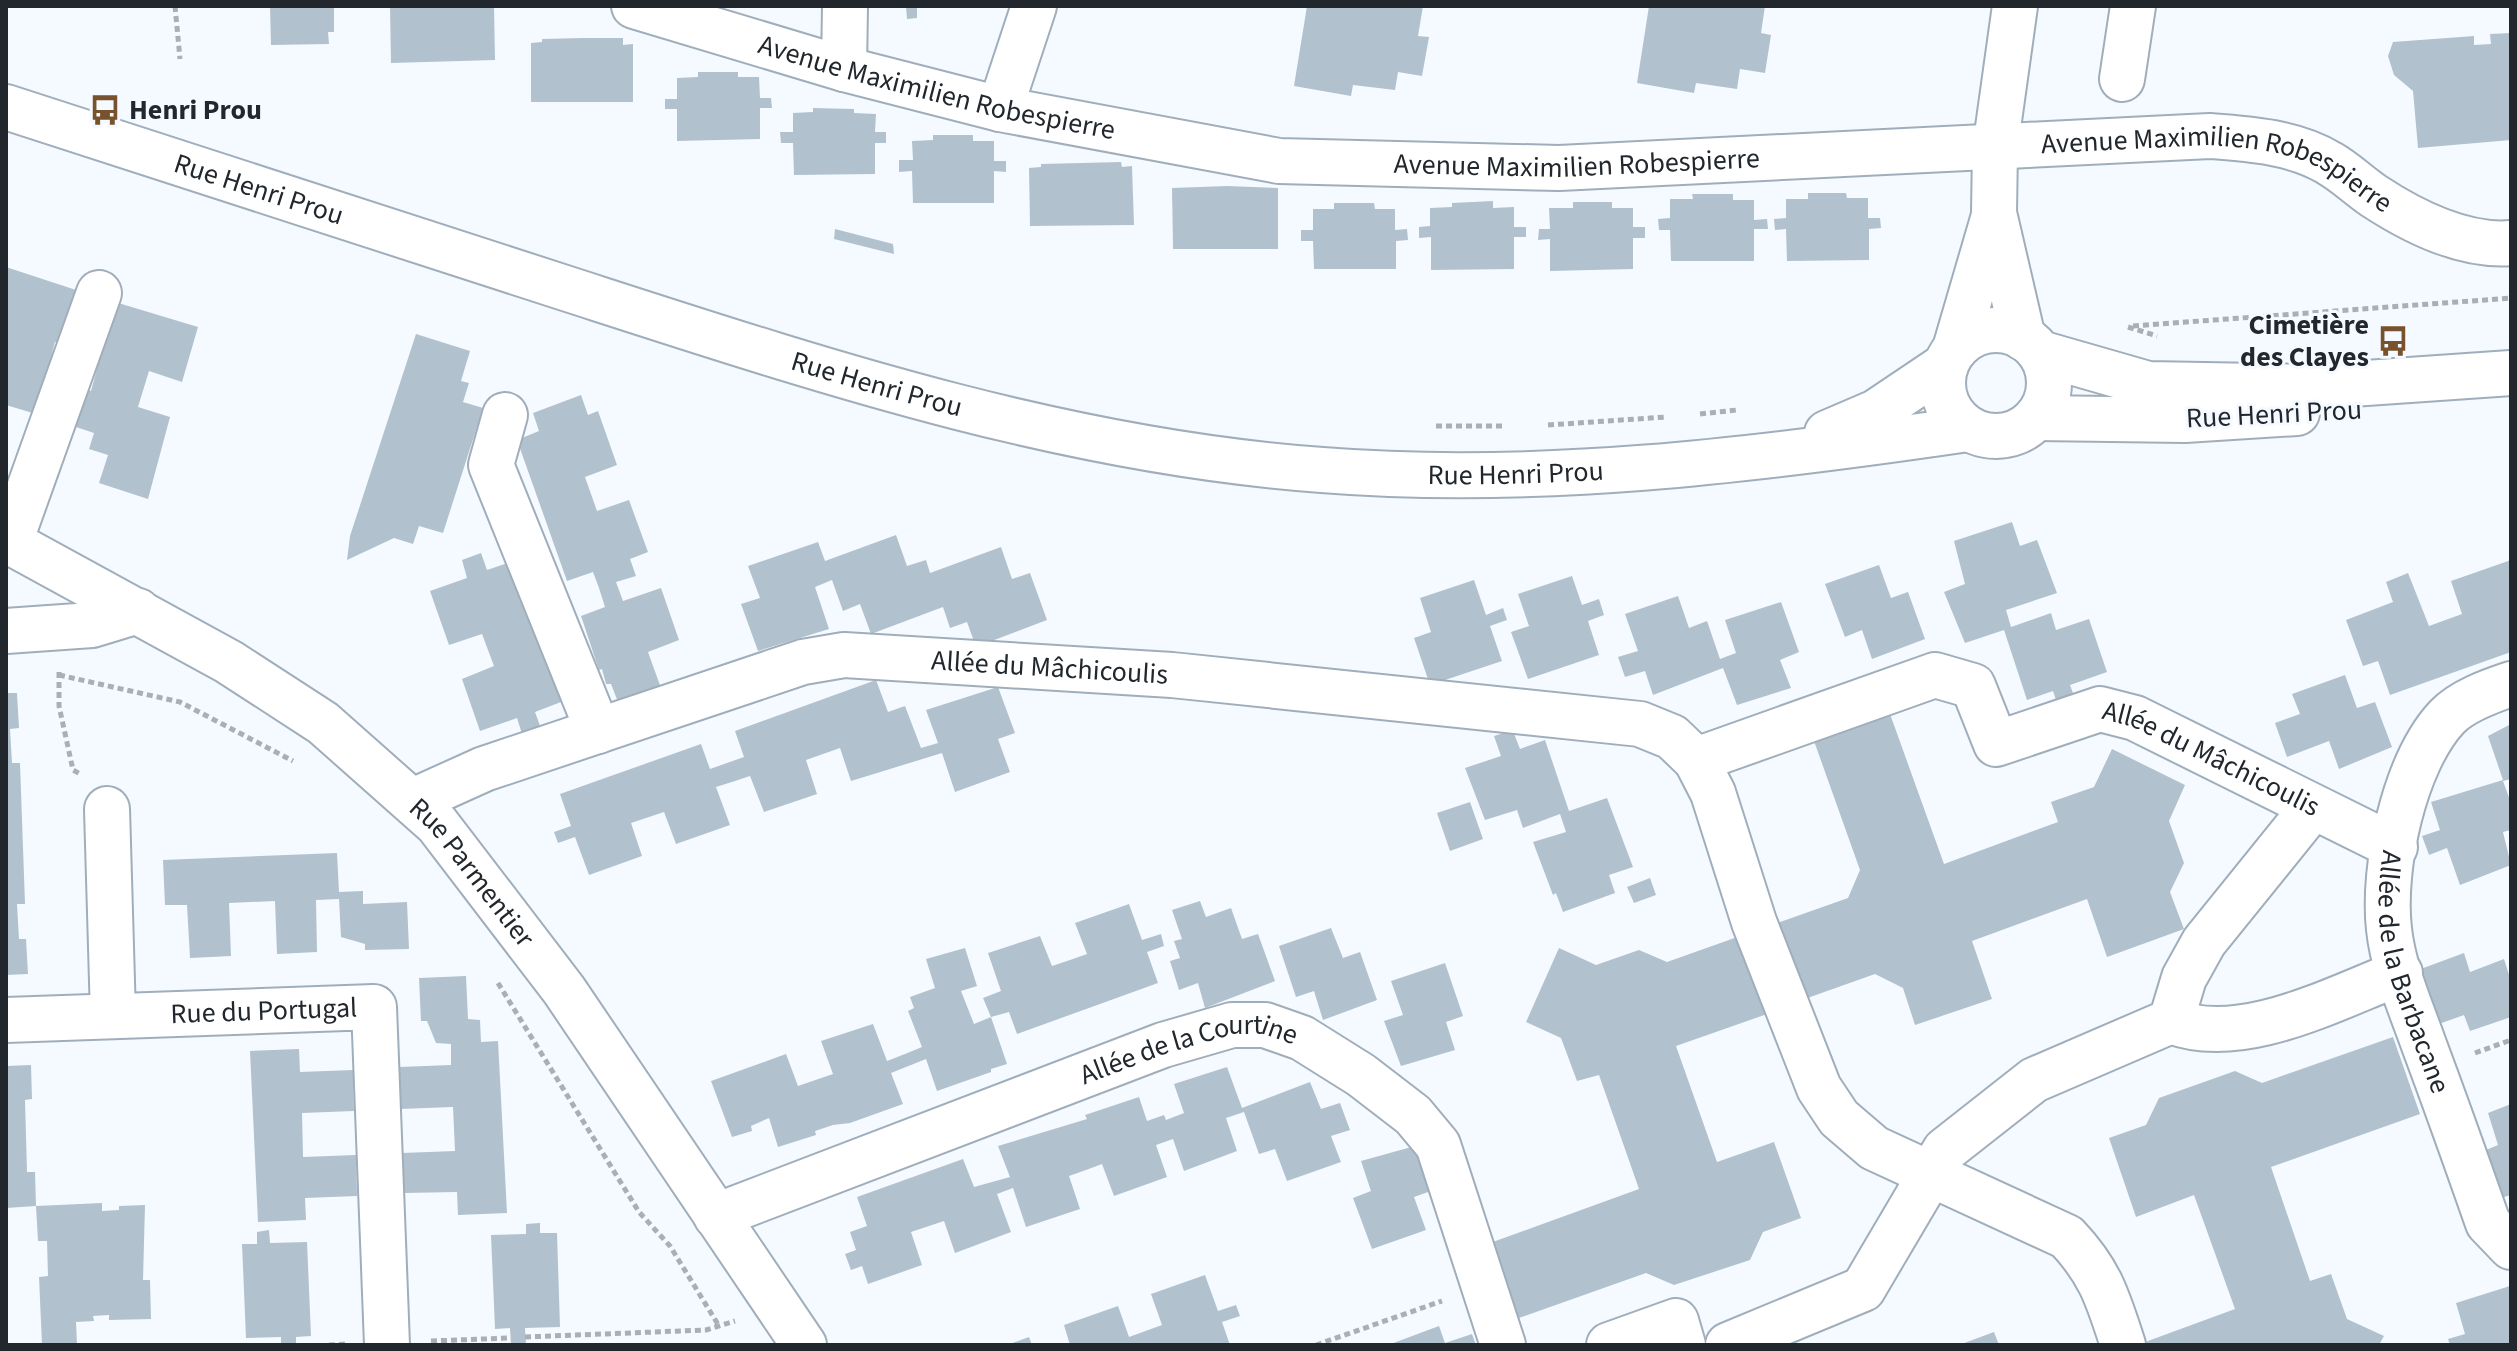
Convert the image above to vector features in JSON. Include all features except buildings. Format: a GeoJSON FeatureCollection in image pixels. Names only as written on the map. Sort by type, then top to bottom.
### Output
{"type":"FeatureCollection","features":[{"type":"Feature","properties":{"kind":"street","name":"Avenue Maximilien Robespierre"},"geometry":{"type":"LineString","coordinates":[[634,6],[844,69],[1000,109],[1279,161],[1559,168],[1995,149],[2210,136],[2268,141],[2327,161],[2376,197],[2449,235],[2498,244],[2511,243]]}},
{"type":"Feature","properties":{"kind":"street"},"geometry":{"type":"LineString","coordinates":[[844,69],[845,6]]}},
{"type":"Feature","properties":{"kind":"street"},"geometry":{"type":"LineString","coordinates":[[1000,109],[1034,6]]}},
{"type":"Feature","properties":{"kind":"street"},"geometry":{"type":"LineString","coordinates":[[1994,213],[2032,346],[2049,387],[2036,418],[2011,434],[1982,435],[1968,429],[1954,417],[1945,401],[1942,382],[1994,213],[1995,149],[2015,6]]}},
{"type":"Feature","properties":{"kind":"street"},"geometry":{"type":"LineString","coordinates":[[2122,79],[2133,6]]}},
{"type":"Feature","properties":{"kind":"street","name":"Rue Henri Prou"},"geometry":{"type":"LineString","coordinates":[[6,107],[805,366],[962,411],[1114,444],[1207,459],[1325,471],[1509,473],[1681,464],[1968,429]]}},
{"type":"Feature","properties":{"kind":"street"},"geometry":{"type":"LineString","coordinates":[[8,541],[99,293]]}},
{"type":"Feature","properties":{"kind":"street"},"geometry":{"type":"LineString","coordinates":[[1951,357],[1966,339],[1994,330],[2032,346]]}},
{"type":"Feature","properties":{"kind":"street","name":"Rue Henri Prou"},"geometry":{"type":"LineString","coordinates":[[2032,346],[2148,384],[2308,387],[2511,373]]}},
{"type":"Feature","properties":{"kind":"street","name":"Rue Henri Prou"},"geometry":{"type":"LineString","coordinates":[[1781,453],[1876,412],[1951,357]]}},
{"type":"Feature","properties":{"kind":"street","name":"Rue Henri Prou"},"geometry":{"type":"LineString","coordinates":[[2036,418],[2185,420],[2511,399]]}},
{"type":"Feature","properties":{"kind":"street"},"geometry":{"type":"LineString","coordinates":[[505,415],[491,465],[598,731]]}},
{"type":"Feature","properties":{"kind":"street","name":"Rue Parmentier"},"geometry":{"type":"LineString","coordinates":[[8,541],[229,662],[323,723],[437,824],[516,922],[804,1345]]}},
{"type":"Feature","properties":{"kind":"street"},"geometry":{"type":"LineString","coordinates":[[6,631],[92,625],[138,611]]}},
{"type":"Feature","properties":{"kind":"street","name":"Allée du Mâchicoulis"},"geometry":{"type":"LineString","coordinates":[[413,801],[484,769],[803,662],[844,655],[1172,675],[1640,724],[1672,737],[1696,760],[1713,793],[1754,922],[1819,1088],[1839,1118],[1874,1148],[2067,1237],[2089,1260],[2103,1282],[2123,1345]]}},
{"type":"Feature","properties":{"kind":"street","name":"Allée du Mâchicoulis"},"geometry":{"type":"LineString","coordinates":[[1696,760],[1935,675],[1973,686],[1996,744],[2100,709],[2135,718],[2395,847]]}},
{"type":"Feature","properties":{"kind":"street","name":"Allée de la Barbacane"},"geometry":{"type":"LineString","coordinates":[[2511,684],[2488,691],[2448,715],[2421,752],[2388,881],[2389,930],[2400,973],[2488,1223],[2511,1247]]}},
{"type":"Feature","properties":{"kind":"street"},"geometry":{"type":"LineString","coordinates":[[2171,1021],[2184,978],[2204,942],[2313,807]]}},
{"type":"Feature","properties":{"kind":"street"},"geometry":{"type":"LineString","coordinates":[[107,809],[113,1016]]}},
{"type":"Feature","properties":{"kind":"street"},"geometry":{"type":"LineString","coordinates":[[1728,1345],[1863,1289],[1945,1150],[2034,1080],[2171,1021],[2192,1029],[2260,1025],[2400,973]]}},
{"type":"Feature","properties":{"kind":"street","name":"Rue du Portugal"},"geometry":{"type":"LineString","coordinates":[[6,1020],[374,1007],[387,1345]]}},
{"type":"Feature","properties":{"kind":"street","name":"Allée de la Courtine"},"geometry":{"type":"LineString","coordinates":[[716,1216],[1163,1045],[1232,1025],[1265,1025],[1302,1038],[1361,1075],[1413,1115],[1438,1145],[1503,1345]]}},
{"type":"Feature","properties":{"kind":"street"},"geometry":{"type":"LineString","coordinates":[[1609,1345],[1676,1321],[1683,1345]]}},
{"type":"Feature","properties":{"kind":"path"},"geometry":{"type":"LineString","coordinates":[[175,6],[180,59]]}},
{"type":"Feature","properties":{"kind":"path"},"geometry":{"type":"LineString","coordinates":[[2128,327],[2511,298]]}},
{"type":"Feature","properties":{"kind":"path"},"geometry":{"type":"LineString","coordinates":[[1687,415],[1745,410]]}},
{"type":"Feature","properties":{"kind":"path"},"geometry":{"type":"LineString","coordinates":[[1547,425],[1672,417]]}},
{"type":"Feature","properties":{"kind":"path"},"geometry":{"type":"LineString","coordinates":[[1421,426],[1515,426]]}},
{"type":"Feature","properties":{"kind":"path"},"geometry":{"type":"LineString","coordinates":[[59,627],[59,706],[73,770],[100,786],[107,809]]}},
{"type":"Feature","properties":{"kind":"path"},"geometry":{"type":"LineString","coordinates":[[59,675],[180,702],[302,766]]}},
{"type":"Feature","properties":{"kind":"path"},"geometry":{"type":"LineString","coordinates":[[497,981],[639,1212],[670,1246],[719,1326]]}},
{"type":"Feature","properties":{"kind":"path"},"geometry":{"type":"LineString","coordinates":[[1316,1345],[1484,1286]]}},
{"type":"Feature","properties":{"kind":"path"},"geometry":{"type":"LineString","coordinates":[[525,1337],[706,1330],[777,1306]]}},
{"type":"Feature","properties":{"kind":"place","name":"Henri Prou"},"geometry":{"type":"Point","coordinates":[105,110]}},
{"type":"Feature","properties":{"kind":"place","name":"Cimetière des Clayes"},"geometry":{"type":"Point","coordinates":[2393,341]}}]}
